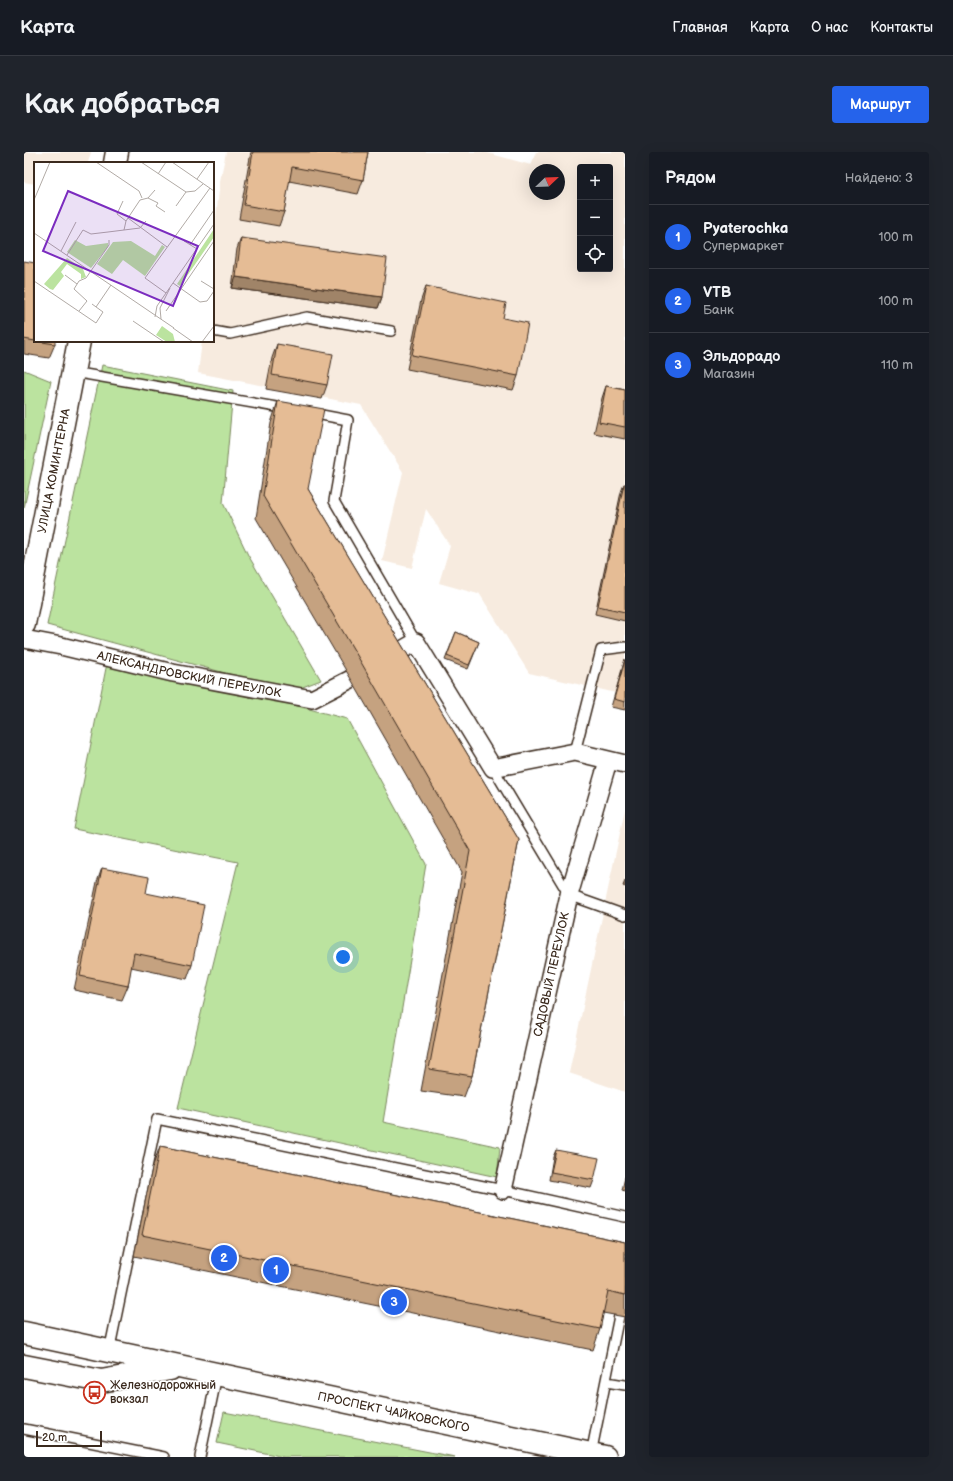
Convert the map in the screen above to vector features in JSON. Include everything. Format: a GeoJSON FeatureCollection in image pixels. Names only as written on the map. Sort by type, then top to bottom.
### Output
{"type":"FeatureCollection","features":[{"type":"Feature","properties":{"kind":"main road"},"geometry":{"type":"LineString","coordinates":[[115,162],[117,152]]}},
{"type":"Feature","properties":{"kind":"main road","name":"УЛИЦА КОМИНТЕРНА"},"geometry":{"type":"LineString","coordinates":[[24,624],[79,342]]}},
{"type":"Feature","properties":{"kind":"main road","name":"ПРОСПЕКТ ЧАЙКОВСКОГО"},"geometry":{"type":"LineString","coordinates":[[24,1334],[598,1456]]}},
{"type":"Feature","properties":{"kind":"main road","name":"ПРОСПЕКТ ЧАЙКОВСКОГО"},"geometry":{"type":"LineString","coordinates":[[24,1366],[101,1381],[182,1367]]}},
{"type":"Feature","properties":{"kind":"street","name":"АЛЕКСАНДРОВСКИЙ ПЕРЕУЛОК"},"geometry":{"type":"LineString","coordinates":[[24,639],[61,646],[173,673],[312,699],[351,679]]}},
{"type":"Feature","properties":{"kind":"street"},"geometry":{"type":"LineString","coordinates":[[388,658],[416,642],[493,768],[575,752],[617,762]]}},
{"type":"Feature","properties":{"kind":"street","name":"САДОВЫЙ ПЕРЕУЛОК"},"geometry":{"type":"LineString","coordinates":[[503,1190],[569,895],[617,762]]}},
{"type":"Feature","properties":{"kind":"lane"},"geometry":{"type":"LineString","coordinates":[[214,331],[230,334],[307,317],[391,331]]}},
{"type":"Feature","properties":{"kind":"lane"},"geometry":{"type":"LineString","coordinates":[[73,372],[348,420],[334,501],[416,642]]}},
{"type":"Feature","properties":{"kind":"lane"},"geometry":{"type":"LineString","coordinates":[[575,752],[601,650],[625,647]]}},
{"type":"Feature","properties":{"kind":"lane"},"geometry":{"type":"LineString","coordinates":[[493,768],[569,895],[625,915]]}},
{"type":"Feature","properties":{"kind":"lane"},"geometry":{"type":"LineString","coordinates":[[109,1352],[157,1119],[503,1190],[625,1217]]}},
{"type":"Feature","properties":{"kind":"lane"},"geometry":{"type":"LineString","coordinates":[[598,1456],[606,1382],[619,1316]]}},
{"type":"Feature","properties":{"kind":"lane"},"geometry":{"type":"LineString","coordinates":[[200,1457],[217,1375]]}},
{"type":"Feature","properties":{"kind":"lane"},"geometry":{"type":"LineString","coordinates":[[606,1382],[625,1386]]}},
{"type":"Feature","properties":{"kind":"lane"},"geometry":{"type":"LineString","coordinates":[[24,1429],[164,1457]]}},
{"type":"Feature","properties":{"kind":"shaded area"},"geometry":{"type":"Polygon","coordinates":[[[24,152],[91,152],[88,162],[34,162],[34,184],[24,182],[24,152]]]}},
{"type":"Feature","properties":{"kind":"shaded area"},"geometry":{"type":"Polygon","coordinates":[[[226,152],[484,152],[529,164],[529,200],[565,200],[565,164],[531,164],[536,152],[625,152],[625,695],[529,673],[479,593],[478,594],[439,583],[450,546],[426,509],[412,568],[382,561],[403,472],[361,405],[198,373],[202,342],[214,342],[214,235],[220,181],[226,152]]]}},
{"type":"Feature","properties":{"kind":"shaded area"},"geometry":{"type":"Polygon","coordinates":[[[625,809],[625,1092],[569,1073],[625,809]]]}},
{"type":"Feature","properties":{"kind":"green space"},"geometry":{"type":"Polygon","coordinates":[[[102,365],[233,391],[223,503],[248,555],[321,680],[292,691],[47,625],[102,365]]]}},
{"type":"Feature","properties":{"kind":"green space"},"geometry":{"type":"Polygon","coordinates":[[[24,370],[51,381],[24,508],[24,370]]]}},
{"type":"Feature","properties":{"kind":"green space"},"geometry":{"type":"Polygon","coordinates":[[[107,663],[237,690],[347,719],[426,864],[383,1122],[500,1147],[497,1177],[178,1108],[238,862],[74,829],[107,663]]]}},
{"type":"Feature","properties":{"kind":"green space"},"geometry":{"type":"Polygon","coordinates":[[[224,1412],[455,1457],[284,1457],[217,1443],[224,1412]]]}},
{"type":"Feature","properties":{"kind":"building"},"geometry":{"type":"Polygon","coordinates":[[[253,152],[368,152],[363,180],[292,167],[284,212],[244,205],[253,152]]]}},
{"type":"Feature","properties":{"kind":"building"},"geometry":{"type":"Polygon","coordinates":[[[241,238],[387,258],[382,297],[236,277],[241,238]]]}},
{"type":"Feature","properties":{"kind":"building"},"geometry":{"type":"Polygon","coordinates":[[[24,261],[34,263],[34,341],[24,339],[24,261]]]}},
{"type":"Feature","properties":{"kind":"building"},"geometry":{"type":"Polygon","coordinates":[[[426,286],[506,303],[503,318],[528,323],[518,376],[412,355],[426,286]]]}},
{"type":"Feature","properties":{"kind":"building"},"geometry":{"type":"Polygon","coordinates":[[[42,342],[55,342],[55,344],[42,342]]]}},
{"type":"Feature","properties":{"kind":"building"},"geometry":{"type":"Polygon","coordinates":[[[277,344],[333,354],[327,385],[272,375],[277,344]]]}},
{"type":"Feature","properties":{"kind":"building"},"geometry":{"type":"Polygon","coordinates":[[[606,386],[625,390],[625,427],[599,422],[606,386]]]}},
{"type":"Feature","properties":{"kind":"building"},"geometry":{"type":"Polygon","coordinates":[[[278,401],[324,409],[308,489],[519,840],[472,1076],[429,1069],[470,851],[263,496],[278,401]]]}},
{"type":"Feature","properties":{"kind":"building"},"geometry":{"type":"Polygon","coordinates":[[[625,484],[625,612],[598,606],[625,484]]]}},
{"type":"Feature","properties":{"kind":"building"},"geometry":{"type":"Polygon","coordinates":[[[456,632],[479,642],[469,665],[447,656],[456,632]]]}},
{"type":"Feature","properties":{"kind":"building"},"geometry":{"type":"Polygon","coordinates":[[[625,660],[625,702],[614,699],[625,660]]]}},
{"type":"Feature","properties":{"kind":"building"},"geometry":{"type":"Polygon","coordinates":[[[102,868],[149,877],[146,893],[204,905],[192,965],[134,953],[128,986],[80,976],[102,868]]]}},
{"type":"Feature","properties":{"kind":"building"},"geometry":{"type":"Polygon","coordinates":[[[160,1146],[625,1242],[625,1295],[608,1291],[600,1329],[142,1235],[160,1146]]]}},
{"type":"Feature","properties":{"kind":"building"},"geometry":{"type":"Polygon","coordinates":[[[556,1150],[599,1158],[594,1180],[551,1172],[556,1150]]]}},
{"type":"Feature","properties":{"kind":"place","name":"VTB"},"geometry":{"type":"Point","coordinates":[224,1258]}},
{"type":"Feature","properties":{"kind":"place","name":"Pyaterochka"},"geometry":{"type":"Point","coordinates":[276,1270]}},
{"type":"Feature","properties":{"kind":"place","name":"Эльдорадо"},"geometry":{"type":"Point","coordinates":[394,1302]}},
{"type":"Feature","properties":{"kind":"place","name":"Железнодорожный вокзал"},"geometry":{"type":"Point","coordinates":[94,1392]}}]}
